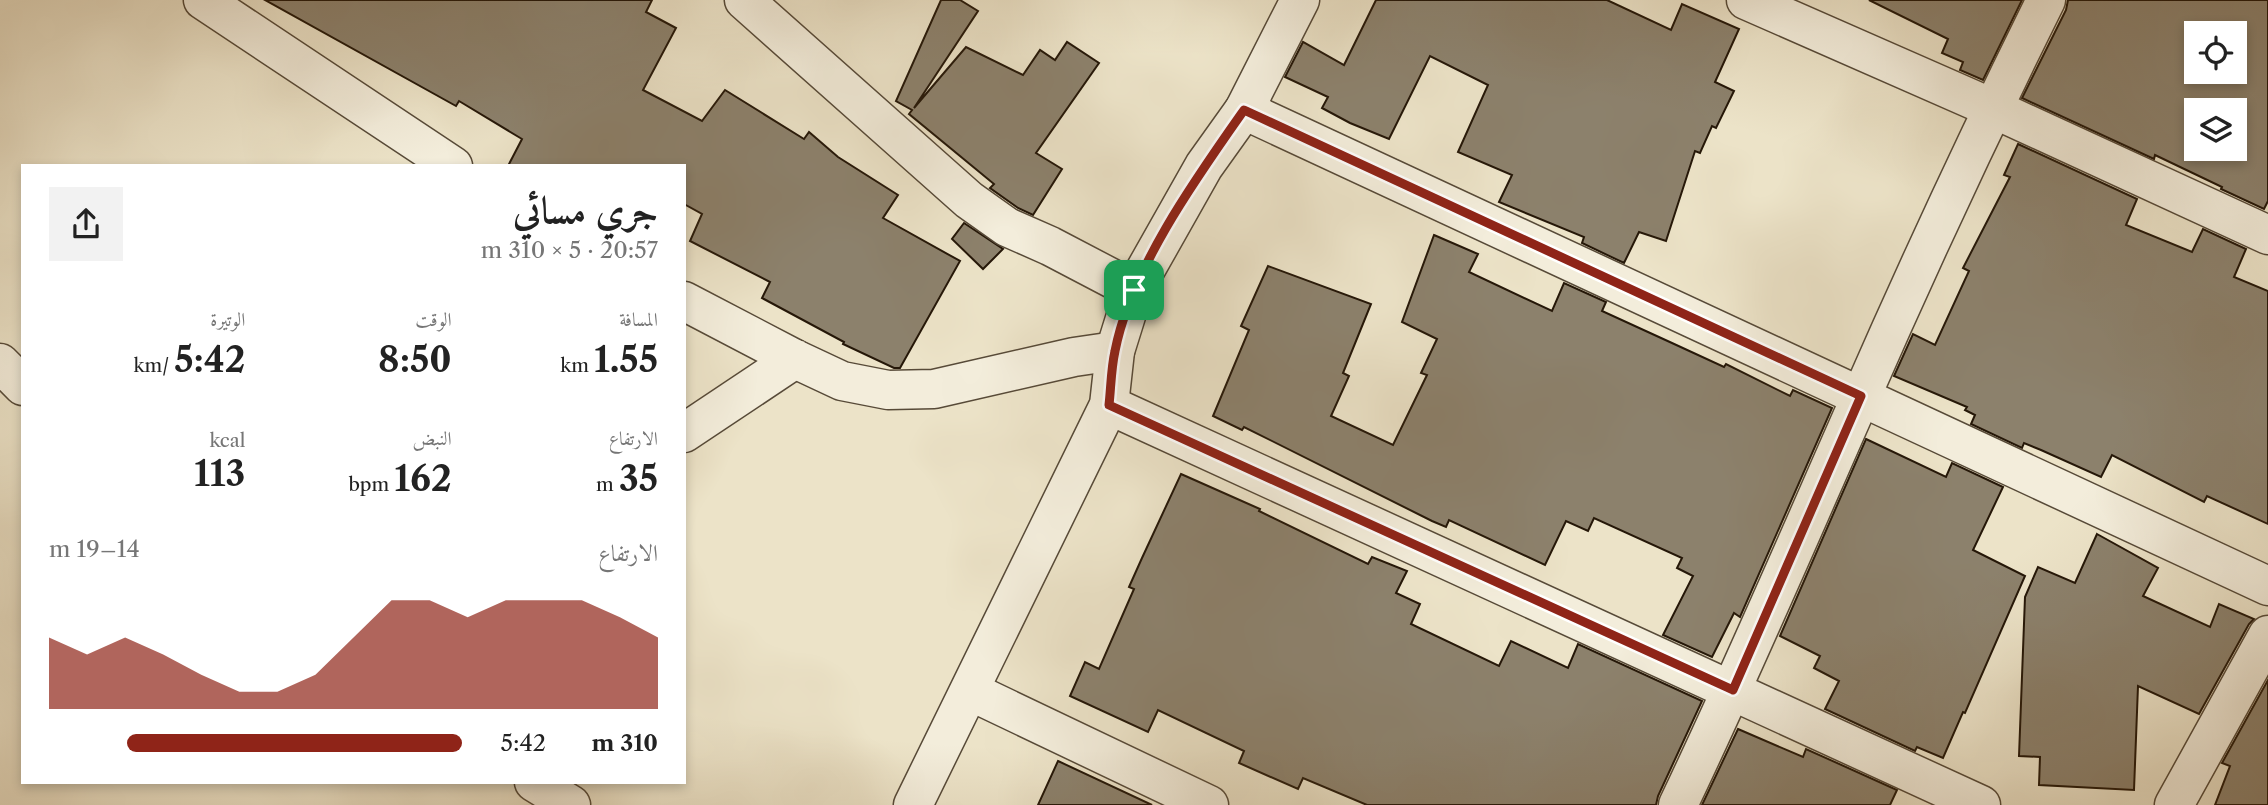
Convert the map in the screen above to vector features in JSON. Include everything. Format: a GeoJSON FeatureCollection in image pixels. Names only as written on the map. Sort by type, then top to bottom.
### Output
{"type":"FeatureCollection","features":[{"type":"Feature","properties":{"kind":"street"},"geometry":{"type":"LineString","coordinates":[[203,0],[450,164]]}},
{"type":"Feature","properties":{"kind":"street"},"geometry":{"type":"LineString","coordinates":[[744,0],[969,200],[1007,227],[1134,290]]}},
{"type":"Feature","properties":{"kind":"street"},"geometry":{"type":"LineString","coordinates":[[914,805],[1109,405],[1115,351],[1134,290],[1204,166],[1244,110],[1300,0]]}},
{"type":"Feature","properties":{"kind":"street"},"geometry":{"type":"LineString","coordinates":[[1746,0],[1992,108],[2268,235]]}},
{"type":"Feature","properties":{"kind":"street"},"geometry":{"type":"LineString","coordinates":[[1678,805],[1733,690],[1861,396],[1992,108],[2046,0]]}},
{"type":"Feature","properties":{"kind":"street"},"geometry":{"type":"LineString","coordinates":[[1244,110],[2268,586]]}},
{"type":"Feature","properties":{"kind":"street"},"geometry":{"type":"LineString","coordinates":[[686,302],[842,381],[888,390],[934,389],[1074,357],[1115,351]]}},
{"type":"Feature","properties":{"kind":"street"},"geometry":{"type":"LineString","coordinates":[[686,432],[796,359]]}},
{"type":"Feature","properties":{"kind":"street"},"geometry":{"type":"LineString","coordinates":[[0,363],[21,384]]}},
{"type":"Feature","properties":{"kind":"street"},"geometry":{"type":"LineString","coordinates":[[1109,405],[1981,805]]}},
{"type":"Feature","properties":{"kind":"street"},"geometry":{"type":"LineString","coordinates":[[2174,805],[2268,635]]}},
{"type":"Feature","properties":{"kind":"street"},"geometry":{"type":"LineString","coordinates":[[971,691],[1209,805]]}},
{"type":"Feature","properties":{"kind":"street"},"geometry":{"type":"LineString","coordinates":[[537,784],[570,805]]}},
{"type":"Feature","properties":{"kind":"building"},"geometry":{"type":"Polygon","coordinates":[[[265,0],[652,0],[646,12],[676,28],[643,90],[702,121],[725,90],[804,139],[809,132],[838,157],[898,195],[883,218],[960,261],[900,368],[894,368],[843,344],[844,342],[762,298],[770,282],[690,241],[702,214],[686,205],[686,164],[509,164],[522,139],[459,101],[456,106],[265,0]]]}},
{"type":"Feature","properties":{"kind":"building"},"geometry":{"type":"Polygon","coordinates":[[[941,0],[960,0],[978,11],[914,108],[966,47],[1023,75],[1040,50],[1055,60],[1067,42],[1099,63],[1036,153],[1062,169],[1033,215],[990,188],[994,184],[909,114],[912,110],[896,101],[941,0]]]}},
{"type":"Feature","properties":{"kind":"building"},"geometry":{"type":"Polygon","coordinates":[[[1376,0],[1607,0],[1671,30],[1682,4],[1739,29],[1715,82],[1734,91],[1716,128],[1712,126],[1700,153],[1695,151],[1666,241],[1639,232],[1624,263],[1582,243],[1584,237],[1499,202],[1512,175],[1458,152],[1488,85],[1430,56],[1389,139],[1322,108],[1328,97],[1285,77],[1303,42],[1344,65],[1376,0]]]}},
{"type":"Feature","properties":{"kind":"building"},"geometry":{"type":"Polygon","coordinates":[[[1869,0],[2022,0],[1983,80],[1960,70],[1963,62],[1942,53],[1948,39],[1869,0]]]}},
{"type":"Feature","properties":{"kind":"building"},"geometry":{"type":"Polygon","coordinates":[[[2068,0],[2268,0],[2268,201],[2264,209],[2155,155],[2154,159],[2022,98],[2066,10],[2068,0]]]}},
{"type":"Feature","properties":{"kind":"building"},"geometry":{"type":"Polygon","coordinates":[[[2018,144],[2137,199],[2126,225],[2192,252],[2203,229],[2246,249],[2234,277],[2268,291],[2268,524],[2207,496],[2204,502],[2112,455],[2101,477],[2024,443],[2022,448],[1971,424],[1975,415],[1965,410],[1967,407],[1894,376],[1913,334],[1935,345],[1969,271],[1963,268],[2010,177],[2004,175],[2018,144]]]}},
{"type":"Feature","properties":{"kind":"building"},"geometry":{"type":"Polygon","coordinates":[[[964,223],[1003,249],[983,269],[952,239],[964,223]]]}},
{"type":"Feature","properties":{"kind":"building"},"geometry":{"type":"Polygon","coordinates":[[[1434,235],[1478,254],[1469,272],[1552,311],[1564,283],[1606,302],[1602,311],[1724,367],[1726,364],[1790,396],[1793,390],[1832,408],[1740,617],[1734,613],[1712,657],[1663,635],[1693,576],[1677,568],[1682,558],[1594,518],[1588,531],[1566,521],[1545,565],[1449,520],[1446,527],[1432,521],[1244,427],[1242,430],[1213,416],[1249,330],[1241,326],[1268,266],[1371,304],[1343,373],[1349,376],[1331,416],[1393,445],[1427,375],[1421,373],[1437,339],[1402,322],[1434,235]]]}},
{"type":"Feature","properties":{"kind":"building"},"geometry":{"type":"Polygon","coordinates":[[[1866,439],[1946,477],[1952,463],[2003,487],[1973,550],[2025,576],[1943,758],[1917,747],[1915,751],[1825,709],[1839,681],[1814,668],[1820,656],[1780,636],[1866,439]]]}},
{"type":"Feature","properties":{"kind":"building"},"geometry":{"type":"Polygon","coordinates":[[[1181,474],[1260,509],[1259,511],[1368,564],[1372,557],[1407,571],[1396,593],[1420,604],[1411,624],[1499,666],[1511,641],[1568,668],[1578,644],[1702,701],[1656,805],[1367,805],[1303,778],[1298,789],[1239,763],[1244,751],[1158,710],[1148,732],[1070,696],[1085,662],[1099,669],[1134,589],[1129,587],[1181,474]]]}},
{"type":"Feature","properties":{"kind":"building"},"geometry":{"type":"Polygon","coordinates":[[[2097,534],[2158,568],[2143,596],[2210,627],[2219,604],[2254,619],[2199,714],[2138,686],[2134,790],[2039,785],[2040,757],[2019,756],[2025,597],[2038,567],[2075,583],[2097,534]]]}},
{"type":"Feature","properties":{"kind":"building"},"geometry":{"type":"Polygon","coordinates":[[[2268,680],[2268,805],[2215,805],[2230,766],[2222,763],[2268,680]]]}},
{"type":"Feature","properties":{"kind":"building"},"geometry":{"type":"Polygon","coordinates":[[[1738,729],[1803,757],[1806,749],[1897,790],[1890,805],[1702,805],[1738,729]]]}},
{"type":"Feature","properties":{"kind":"building"},"geometry":{"type":"Polygon","coordinates":[[[1058,761],[1152,805],[1038,805],[1058,761]]]}},
{"type":"Feature","properties":{"kind":"route"},"geometry":{"type":"LineString","coordinates":[[1244,110],[1861,396],[1733,690],[1109,405],[1115,351],[1134,290],[1204,166],[1244,110]]}}]}
